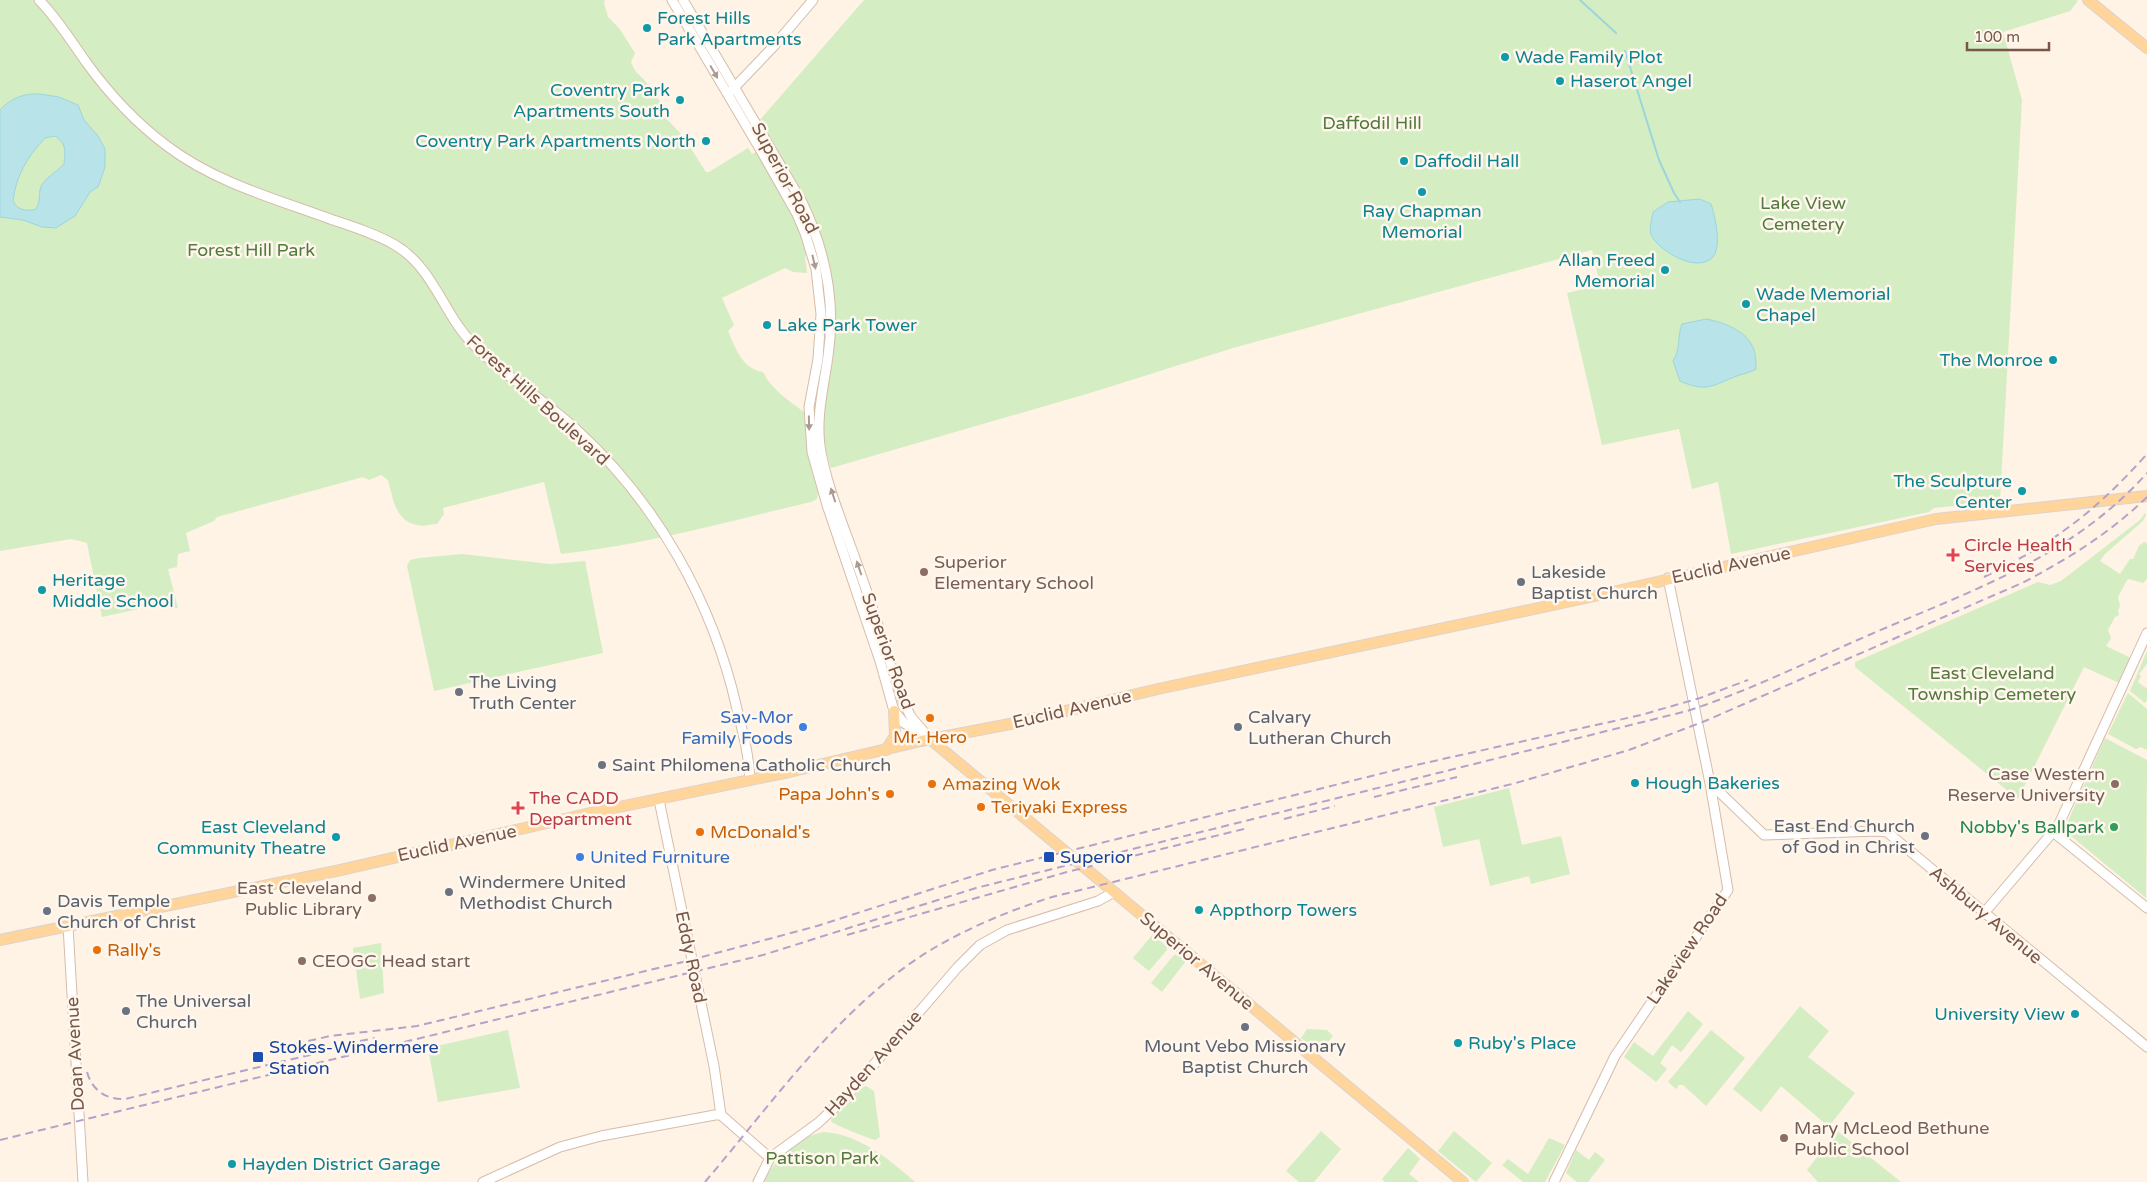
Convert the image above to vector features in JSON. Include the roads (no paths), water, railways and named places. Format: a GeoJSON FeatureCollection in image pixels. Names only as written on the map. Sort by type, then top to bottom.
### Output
{"type":"FeatureCollection","features":[{"type":"Feature","properties":{"kind":"main road"},"geometry":{"type":"LineString","coordinates":[[2088,0],[2147,48]]}},
{"type":"Feature","properties":{"kind":"main road","name":"Euclid Avenue"},"geometry":{"type":"LineString","coordinates":[[0,940],[318,874],[595,812],[659,800],[1015,723],[1158,689],[1936,520],[2147,496]]}},
{"type":"Feature","properties":{"kind":"main road"},"geometry":{"type":"LineString","coordinates":[[886,750],[895,736],[894,711]]}},
{"type":"Feature","properties":{"kind":"main road","name":"Superior Avenue"},"geometry":{"type":"LineString","coordinates":[[931,740],[1462,1182]]}},
{"type":"Feature","properties":{"kind":"street","name":"Forest Hills Boulevard"},"geometry":{"type":"LineString","coordinates":[[39,0],[110,93],[126,110],[169,148],[204,170],[236,185],[371,233],[399,247],[427,275],[470,341],[487,359],[576,430],[598,451],[627,484],[668,539],[707,614],[735,697],[750,761],[750,780]]}},
{"type":"Feature","properties":{"kind":"street","name":"Superior Road"},"geometry":{"type":"LineString","coordinates":[[672,0],[797,214],[805,233],[816,269],[823,360],[809,407],[812,452],[827,505],[894,711],[904,723],[931,740]]}},
{"type":"Feature","properties":{"kind":"street","name":"Superior Road"},"geometry":{"type":"LineString","coordinates":[[683,0],[810,219],[827,276],[831,314],[823,360],[819,423],[820,448],[903,701],[911,717],[931,740]]}},
{"type":"Feature","properties":{"kind":"street"},"geometry":{"type":"LineString","coordinates":[[727,93],[735,88],[813,0]]}},
{"type":"Feature","properties":{"kind":"street"},"geometry":{"type":"LineString","coordinates":[[820,314],[831,314]]}},
{"type":"Feature","properties":{"kind":"street","name":"Lakeview Road"},"geometry":{"type":"LineString","coordinates":[[1554,1182],[1615,1056],[1727,893],[1728,886],[1710,783],[1668,578]]}},
{"type":"Feature","properties":{"kind":"street"},"geometry":{"type":"LineString","coordinates":[[1984,913],[2053,832],[2070,802],[2147,633]]}},
{"type":"Feature","properties":{"kind":"street","name":"Ashbury Avenue"},"geometry":{"type":"LineString","coordinates":[[1710,783],[1764,835],[1806,835],[1877,830],[1887,832],[2147,1047]]}},
{"type":"Feature","properties":{"kind":"street","name":"Eddy Road"},"geometry":{"type":"LineString","coordinates":[[659,800],[714,1066],[722,1115]]}},
{"type":"Feature","properties":{"kind":"street"},"geometry":{"type":"LineString","coordinates":[[2053,832],[2147,908]]}},
{"type":"Feature","properties":{"kind":"street","name":"Hayden Avenue"},"geometry":{"type":"LineString","coordinates":[[770,1158],[818,1123],[845,1098],[957,968],[980,945],[1008,930],[1098,901],[1114,892]]}},
{"type":"Feature","properties":{"kind":"street","name":"Doan Avenue"},"geometry":{"type":"LineString","coordinates":[[68,926],[83,1182]]}},
{"type":"Feature","properties":{"kind":"street"},"geometry":{"type":"LineString","coordinates":[[483,1182],[560,1147],[601,1136],[713,1115],[722,1115],[770,1158],[758,1182]]}},
{"type":"Feature","properties":{"kind":"water"},"geometry":{"type":"Polygon","coordinates":[[[34,94],[59,97],[78,105],[84,120],[98,136],[105,149],[105,167],[98,187],[90,192],[75,216],[56,228],[42,227],[23,220],[0,217],[0,110],[13,99],[23,95],[34,94]],[[55,136],[45,138],[23,167],[14,192],[13,201],[20,208],[26,210],[36,209],[43,183],[64,164],[64,148],[62,142],[55,136]]]}},
{"type":"Feature","properties":{"kind":"water"},"geometry":{"type":"Polygon","coordinates":[[[1700,199],[1711,204],[1716,223],[1716,252],[1706,262],[1688,262],[1662,248],[1655,241],[1650,229],[1653,212],[1668,202],[1700,199]]]}},
{"type":"Feature","properties":{"kind":"water"},"geometry":{"type":"Polygon","coordinates":[[[1706,319],[1734,328],[1751,343],[1756,357],[1756,369],[1716,385],[1704,387],[1689,385],[1680,381],[1673,361],[1677,352],[1682,324],[1706,319]]]}},
{"type":"Feature","properties":{"kind":"waterway"},"geometry":{"type":"LineString","coordinates":[[1580,0],[1616,33]]}},
{"type":"Feature","properties":{"kind":"waterway"},"geometry":{"type":"LineString","coordinates":[[1625,51],[1659,160],[1680,202]]}},
{"type":"Feature","properties":{"kind":"railway"},"geometry":{"type":"LineString","coordinates":[[1984,577],[2032,552],[2072,524],[2109,493],[2147,454]]}},
{"type":"Feature","properties":{"kind":"railway"},"geometry":{"type":"LineString","coordinates":[[0,1140],[763,955],[976,888],[1687,711],[1756,685],[1981,587],[2017,569],[2052,550],[2086,528],[2117,503],[2147,473]]}},
{"type":"Feature","properties":{"kind":"railway"},"geometry":{"type":"LineString","coordinates":[[705,1182],[811,1055],[869,996],[901,970],[934,948],[977,926],[1052,897],[1516,783],[1629,750],[1705,721],[2022,583],[2103,534],[2147,497]]}},
{"type":"Feature","properties":{"kind":"railway"},"geometry":{"type":"LineString","coordinates":[[283,1047],[330,1036],[417,1026],[683,962],[817,926],[992,870],[1416,765],[1641,715],[1700,698],[1748,680]]}},
{"type":"Feature","properties":{"kind":"railway"},"geometry":{"type":"LineString","coordinates":[[1374,797],[1457,777]]}},
{"type":"Feature","properties":{"kind":"railway"},"geometry":{"type":"LineString","coordinates":[[1284,819],[1335,806]]}},
{"type":"Feature","properties":{"kind":"railway"},"geometry":{"type":"LineString","coordinates":[[847,935],[1067,872],[1248,828]]}},
{"type":"Feature","properties":{"kind":"railway"},"geometry":{"type":"LineString","coordinates":[[309,1051],[375,1038]]}},
{"type":"Feature","properties":{"kind":"railway"},"geometry":{"type":"LineString","coordinates":[[87,1072],[92,1084],[101,1093],[112,1098],[125,1099],[318,1053]]}},
{"type":"Feature","properties":{"kind":"place","name":"Forest Hills Park Apartments"},"geometry":{"type":"Point","coordinates":[647,28]}},
{"type":"Feature","properties":{"kind":"place","name":"Wade Family Plot"},"geometry":{"type":"Point","coordinates":[1505,57]}},
{"type":"Feature","properties":{"kind":"place","name":"Haserot Angel"},"geometry":{"type":"Point","coordinates":[1560,81]}},
{"type":"Feature","properties":{"kind":"place","name":"Coventry Park Apartments South"},"geometry":{"type":"Point","coordinates":[680,100]}},
{"type":"Feature","properties":{"kind":"place","name":"Coventry Park Apartments North"},"geometry":{"type":"Point","coordinates":[706,141]}},
{"type":"Feature","properties":{"kind":"place","name":"Daffodil Hall"},"geometry":{"type":"Point","coordinates":[1404,161]}},
{"type":"Feature","properties":{"kind":"place","name":"Ray Chapman Memorial"},"geometry":{"type":"Point","coordinates":[1422,192]}},
{"type":"Feature","properties":{"kind":"place","name":"Allan Freed Memorial"},"geometry":{"type":"Point","coordinates":[1665,270]}},
{"type":"Feature","properties":{"kind":"place","name":"Wade Memorial Chapel"},"geometry":{"type":"Point","coordinates":[1746,304]}},
{"type":"Feature","properties":{"kind":"place","name":"Lake Park Tower"},"geometry":{"type":"Point","coordinates":[767,325]}},
{"type":"Feature","properties":{"kind":"place","name":"The Monroe"},"geometry":{"type":"Point","coordinates":[2053,360]}},
{"type":"Feature","properties":{"kind":"place","name":"The Sculpture Center"},"geometry":{"type":"Point","coordinates":[2022,491]}},
{"type":"Feature","properties":{"kind":"place","name":"Circle Health Services"},"geometry":{"type":"Point","coordinates":[1953,555]}},
{"type":"Feature","properties":{"kind":"place","name":"Superior Elementary School"},"geometry":{"type":"Point","coordinates":[924,572]}},
{"type":"Feature","properties":{"kind":"place","name":"Lakeside Baptist Church"},"geometry":{"type":"Point","coordinates":[1521,582]}},
{"type":"Feature","properties":{"kind":"place","name":"Heritage Middle School"},"geometry":{"type":"Point","coordinates":[42,590]}},
{"type":"Feature","properties":{"kind":"place","name":"The Living Truth Center"},"geometry":{"type":"Point","coordinates":[459,692]}},
{"type":"Feature","properties":{"kind":"place","name":"Mr. Hero"},"geometry":{"type":"Point","coordinates":[930,718]}},
{"type":"Feature","properties":{"kind":"place","name":"Sav-Mor Family Foods"},"geometry":{"type":"Point","coordinates":[803,727]}},
{"type":"Feature","properties":{"kind":"place","name":"Calvary Lutheran Church"},"geometry":{"type":"Point","coordinates":[1238,727]}},
{"type":"Feature","properties":{"kind":"place","name":"Saint Philomena Catholic Church"},"geometry":{"type":"Point","coordinates":[602,765]}},
{"type":"Feature","properties":{"kind":"place","name":"Hough Bakeries"},"geometry":{"type":"Point","coordinates":[1635,783]}},
{"type":"Feature","properties":{"kind":"place","name":"Amazing Wok"},"geometry":{"type":"Point","coordinates":[932,784]}},
{"type":"Feature","properties":{"kind":"place","name":"Case Western Reserve University"},"geometry":{"type":"Point","coordinates":[2115,784]}},
{"type":"Feature","properties":{"kind":"place","name":"Papa John's"},"geometry":{"type":"Point","coordinates":[890,794]}},
{"type":"Feature","properties":{"kind":"place","name":"Teriyaki Express"},"geometry":{"type":"Point","coordinates":[981,807]}},
{"type":"Feature","properties":{"kind":"place","name":"The CADD Department"},"geometry":{"type":"Point","coordinates":[518,808]}},
{"type":"Feature","properties":{"kind":"place","name":"Nobby's Ballpark"},"geometry":{"type":"Point","coordinates":[2114,827]}},
{"type":"Feature","properties":{"kind":"place","name":"McDonald's"},"geometry":{"type":"Point","coordinates":[700,832]}},
{"type":"Feature","properties":{"kind":"place","name":"East End Church of God in Christ"},"geometry":{"type":"Point","coordinates":[1925,836]}},
{"type":"Feature","properties":{"kind":"place","name":"East Cleveland Community Theatre"},"geometry":{"type":"Point","coordinates":[336,837]}},
{"type":"Feature","properties":{"kind":"place","name":"United Furniture"},"geometry":{"type":"Point","coordinates":[580,857]}},
{"type":"Feature","properties":{"kind":"place","name":"Superior"},"geometry":{"type":"Point","coordinates":[1049,857]}},
{"type":"Feature","properties":{"kind":"place","name":"Windermere United Methodist Church"},"geometry":{"type":"Point","coordinates":[449,892]}},
{"type":"Feature","properties":{"kind":"place","name":"East Cleveland Public Library"},"geometry":{"type":"Point","coordinates":[372,898]}},
{"type":"Feature","properties":{"kind":"place","name":"Appthorp Towers"},"geometry":{"type":"Point","coordinates":[1199,910]}},
{"type":"Feature","properties":{"kind":"place","name":"Davis Temple Church of Christ"},"geometry":{"type":"Point","coordinates":[47,911]}},
{"type":"Feature","properties":{"kind":"place","name":"Rally's"},"geometry":{"type":"Point","coordinates":[97,950]}},
{"type":"Feature","properties":{"kind":"place","name":"CEOGC Head start"},"geometry":{"type":"Point","coordinates":[302,961]}},
{"type":"Feature","properties":{"kind":"place","name":"The Universal Church"},"geometry":{"type":"Point","coordinates":[126,1011]}},
{"type":"Feature","properties":{"kind":"place","name":"University View"},"geometry":{"type":"Point","coordinates":[2075,1014]}},
{"type":"Feature","properties":{"kind":"place","name":"Mount Vebo Missionary Baptist Church"},"geometry":{"type":"Point","coordinates":[1245,1027]}},
{"type":"Feature","properties":{"kind":"place","name":"Ruby's Place"},"geometry":{"type":"Point","coordinates":[1458,1043]}},
{"type":"Feature","properties":{"kind":"place","name":"Stokes-Windermere Station"},"geometry":{"type":"Point","coordinates":[258,1057]}},
{"type":"Feature","properties":{"kind":"place","name":"Mary McLeod Bethune Public School"},"geometry":{"type":"Point","coordinates":[1784,1138]}},
{"type":"Feature","properties":{"kind":"place","name":"Hayden District Garage"},"geometry":{"type":"Point","coordinates":[232,1164]}},
{"type":"Feature","properties":{"kind":"park label","name":"Daffodil Hill"},"geometry":{"type":"Point","coordinates":[1372,123]}},
{"type":"Feature","properties":{"kind":"park label","name":"Lake View Cemetery"},"geometry":{"type":"Point","coordinates":[1803,213]}},
{"type":"Feature","properties":{"kind":"park label","name":"Forest Hill Park"},"geometry":{"type":"Point","coordinates":[251,250]}},
{"type":"Feature","properties":{"kind":"park label","name":"East Cleveland Township Cemetery"},"geometry":{"type":"Point","coordinates":[1992,683]}},
{"type":"Feature","properties":{"kind":"park label","name":"Pattison Park"},"geometry":{"type":"Point","coordinates":[822,1158]}}]}
